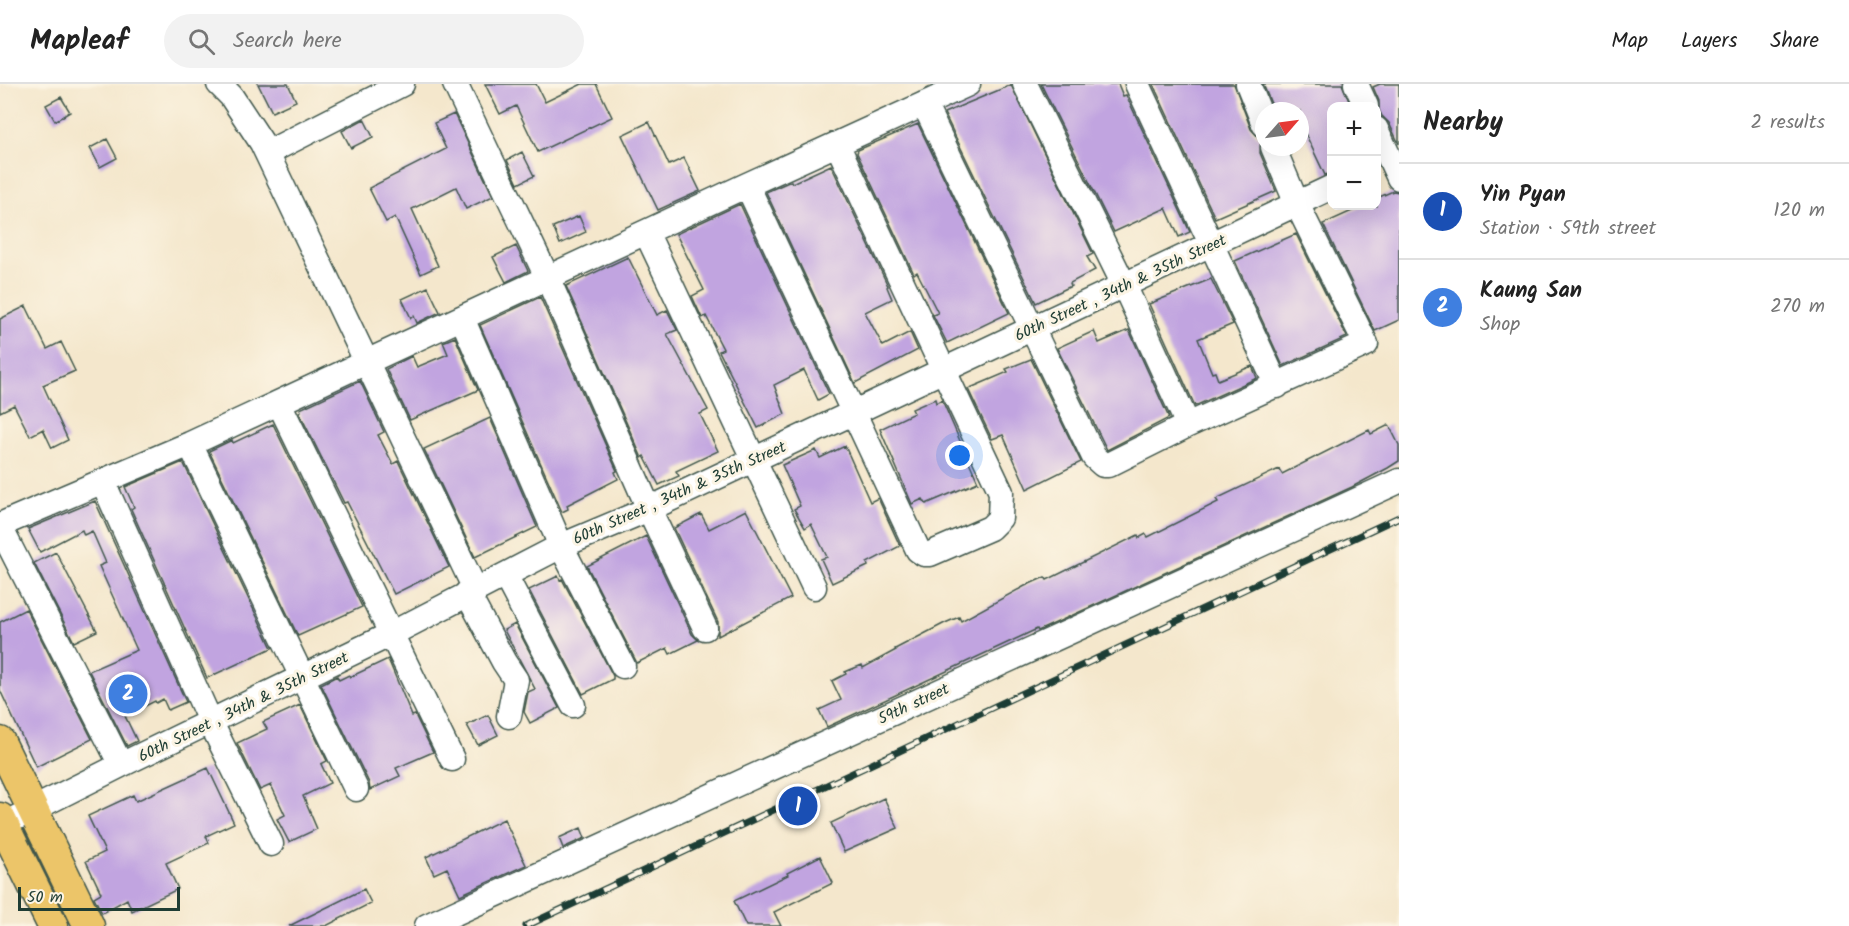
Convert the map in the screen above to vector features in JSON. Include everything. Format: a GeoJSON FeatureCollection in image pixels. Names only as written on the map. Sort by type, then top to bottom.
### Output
{"type":"FeatureCollection","features":[{"type":"Feature","properties":{"kind":"main road"},"geometry":{"type":"LineString","coordinates":[[0,742],[89,926]]}},
{"type":"Feature","properties":{"kind":"main road"},"geometry":{"type":"LineString","coordinates":[[1,823],[53,926]]}},
{"type":"Feature","properties":{"kind":"street"},"geometry":{"type":"LineString","coordinates":[[219,84],[231,96],[267,153],[367,361],[504,662],[516,680],[509,716]]}},
{"type":"Feature","properties":{"kind":"street"},"geometry":{"type":"LineString","coordinates":[[267,153],[402,84]]}},
{"type":"Feature","properties":{"kind":"street"},"geometry":{"type":"LineString","coordinates":[[455,84],[548,279],[649,509],[705,628]]}},
{"type":"Feature","properties":{"kind":"street"},"geometry":{"type":"LineString","coordinates":[[121,765],[0,526],[279,404],[367,361],[968,84]]}},
{"type":"Feature","properties":{"kind":"street"},"geometry":{"type":"LineString","coordinates":[[1025,84],[1124,285],[1188,425]]}},
{"type":"Feature","properties":{"kind":"street"},"geometry":{"type":"LineString","coordinates":[[1137,84],[1277,386]]}},
{"type":"Feature","properties":{"kind":"street"},"geometry":{"type":"LineString","coordinates":[[1248,84],[1255,102]]}},
{"type":"Feature","properties":{"kind":"street"},"geometry":{"type":"LineString","coordinates":[[1356,84],[1364,102]]}},
{"type":"Feature","properties":{"kind":"street"},"geometry":{"type":"LineString","coordinates":[[924,105],[1094,457],[1103,465],[1108,465],[1188,425],[1366,344],[1297,204],[1277,156]]}},
{"type":"Feature","properties":{"kind":"street"},"geometry":{"type":"LineString","coordinates":[[1381,139],[1391,164]]}},
{"type":"Feature","properties":{"kind":"street"},"geometry":{"type":"LineString","coordinates":[[747,185],[918,550],[924,554],[930,554],[990,528],[1000,518],[1001,492],[837,144]]}},
{"type":"Feature","properties":{"kind":"street","name":"60th Street , 34th & 35th Street"},"geometry":{"type":"LineString","coordinates":[[1,823],[33,810],[210,721],[392,634],[561,546],[649,509],[1327,189]]}},
{"type":"Feature","properties":{"kind":"street"},"geometry":{"type":"LineString","coordinates":[[646,232],[814,588]]}},
{"type":"Feature","properties":{"kind":"street"},"geometry":{"type":"LineString","coordinates":[[462,318],[561,546],[623,666]]}},
{"type":"Feature","properties":{"kind":"street"},"geometry":{"type":"LineString","coordinates":[[279,404],[452,759]]}},
{"type":"Feature","properties":{"kind":"street"},"geometry":{"type":"LineString","coordinates":[[190,444],[356,789]]}},
{"type":"Feature","properties":{"kind":"street","name":"59th street"},"geometry":{"type":"LineString","coordinates":[[428,926],[1399,481]]}},
{"type":"Feature","properties":{"kind":"street"},"geometry":{"type":"LineString","coordinates":[[103,482],[210,721],[271,844]]}},
{"type":"Feature","properties":{"kind":"street"},"geometry":{"type":"LineString","coordinates":[[504,575],[573,705]]}},
{"type":"Feature","properties":{"kind":"building"},"geometry":{"type":"Polygon","coordinates":[[[258,84],[288,84],[296,101],[272,112],[258,84]]]}},
{"type":"Feature","properties":{"kind":"building"},"geometry":{"type":"Polygon","coordinates":[[[485,84],[536,84],[545,102],[582,84],[596,84],[612,117],[538,152],[516,106],[500,114],[485,84]]]}},
{"type":"Feature","properties":{"kind":"building"},"geometry":{"type":"Polygon","coordinates":[[[1041,84],[1118,84],[1123,96],[1126,95],[1190,232],[1179,237],[1166,208],[1114,232],[1041,84]]]}},
{"type":"Feature","properties":{"kind":"building"},"geometry":{"type":"Polygon","coordinates":[[[1153,84],[1234,84],[1251,129],[1255,133],[1255,156],[1261,156],[1276,191],[1215,218],[1153,84]]]}},
{"type":"Feature","properties":{"kind":"building"},"geometry":{"type":"Polygon","coordinates":[[[1263,84],[1342,84],[1349,102],[1327,102],[1327,174],[1325,175],[1309,141],[1309,102],[1270,102],[1263,84]]]}},
{"type":"Feature","properties":{"kind":"building"},"geometry":{"type":"Polygon","coordinates":[[[1380,84],[1399,84],[1399,144],[1389,123],[1381,114],[1381,102],[1373,87],[1380,84]]]}},
{"type":"Feature","properties":{"kind":"building"},"geometry":{"type":"Polygon","coordinates":[[[1011,85],[1093,254],[1087,257],[1095,270],[1070,283],[1071,286],[1036,303],[944,113],[1011,85]]]}},
{"type":"Feature","properties":{"kind":"building"},"geometry":{"type":"Polygon","coordinates":[[[61,97],[70,112],[55,121],[46,105],[61,97]]]}},
{"type":"Feature","properties":{"kind":"building"},"geometry":{"type":"Polygon","coordinates":[[[454,114],[493,196],[466,209],[456,187],[412,209],[438,266],[421,274],[395,217],[386,222],[369,188],[446,149],[434,123],[454,114]]]}},
{"type":"Feature","properties":{"kind":"building"},"geometry":{"type":"Polygon","coordinates":[[[364,119],[373,137],[351,148],[342,131],[364,119]]]}},
{"type":"Feature","properties":{"kind":"building"},"geometry":{"type":"Polygon","coordinates":[[[649,122],[669,165],[684,158],[700,191],[658,210],[622,135],[649,122]]]}},
{"type":"Feature","properties":{"kind":"building"},"geometry":{"type":"Polygon","coordinates":[[[918,124],[1009,313],[947,343],[933,315],[938,313],[917,272],[914,274],[857,153],[858,150],[918,124]]]}},
{"type":"Feature","properties":{"kind":"building"},"geometry":{"type":"Polygon","coordinates":[[[107,139],[117,158],[100,167],[90,148],[107,139]]]}},
{"type":"Feature","properties":{"kind":"building"},"geometry":{"type":"Polygon","coordinates":[[[522,152],[534,176],[518,184],[507,160],[522,152]]]}},
{"type":"Feature","properties":{"kind":"building"},"geometry":{"type":"Polygon","coordinates":[[[831,165],[892,299],[865,312],[883,346],[910,332],[918,350],[855,383],[766,192],[831,165]]]}},
{"type":"Feature","properties":{"kind":"building"},"geometry":{"type":"Polygon","coordinates":[[[1393,191],[1399,192],[1399,320],[1375,331],[1323,224],[1354,210],[1381,210],[1381,196],[1393,191]]]}},
{"type":"Feature","properties":{"kind":"building"},"geometry":{"type":"Polygon","coordinates":[[[740,204],[829,394],[818,400],[804,370],[774,385],[785,414],[758,428],[719,351],[723,349],[706,316],[702,318],[692,296],[704,290],[676,234],[740,204]]]}},
{"type":"Feature","properties":{"kind":"building"},"geometry":{"type":"Polygon","coordinates":[[[579,216],[586,232],[560,244],[553,227],[579,216]]]}},
{"type":"Feature","properties":{"kind":"building"},"geometry":{"type":"Polygon","coordinates":[[[1296,234],[1347,337],[1283,366],[1235,261],[1296,234]]]}},
{"type":"Feature","properties":{"kind":"building"},"geometry":{"type":"Polygon","coordinates":[[[516,246],[528,271],[506,282],[493,257],[516,246]]]}},
{"type":"Feature","properties":{"kind":"building"},"geometry":{"type":"Polygon","coordinates":[[[628,257],[657,315],[667,310],[677,330],[667,334],[708,410],[700,414],[718,451],[676,471],[679,476],[659,485],[644,456],[642,458],[566,286],[628,257]]]}},
{"type":"Feature","properties":{"kind":"building"},"geometry":{"type":"Polygon","coordinates":[[[1211,279],[1233,324],[1198,339],[1212,373],[1215,372],[1218,380],[1252,366],[1257,378],[1195,406],[1149,304],[1211,279]]]}},
{"type":"Feature","properties":{"kind":"building"},"geometry":{"type":"Polygon","coordinates":[[[428,287],[440,312],[417,323],[414,316],[411,318],[402,299],[428,287]]]}},
{"type":"Feature","properties":{"kind":"building"},"geometry":{"type":"Polygon","coordinates":[[[540,297],[617,471],[615,472],[618,479],[567,505],[568,509],[562,512],[480,325],[540,297]]]}},
{"type":"Feature","properties":{"kind":"building"},"geometry":{"type":"Polygon","coordinates":[[[26,306],[47,349],[61,342],[75,371],[43,385],[68,440],[52,448],[43,429],[30,436],[14,405],[0,412],[0,319],[26,306]]]}},
{"type":"Feature","properties":{"kind":"building"},"geometry":{"type":"Polygon","coordinates":[[[1129,330],[1169,418],[1107,450],[1057,348],[1094,331],[1099,343],[1129,330]]]}},
{"type":"Feature","properties":{"kind":"building"},"geometry":{"type":"Polygon","coordinates":[[[455,337],[478,390],[410,420],[386,369],[412,356],[417,367],[448,354],[443,342],[455,337]]]}},
{"type":"Feature","properties":{"kind":"building"},"geometry":{"type":"Polygon","coordinates":[[[1031,359],[1081,462],[1027,489],[1003,435],[992,439],[968,389],[1008,372],[1006,369],[1031,359]]]}},
{"type":"Feature","properties":{"kind":"building"},"geometry":{"type":"Polygon","coordinates":[[[360,381],[384,432],[378,435],[393,464],[398,461],[449,567],[394,594],[347,502],[344,503],[299,412],[300,409],[360,381]]]}},
{"type":"Feature","properties":{"kind":"building"},"geometry":{"type":"Polygon","coordinates":[[[935,399],[936,403],[942,400],[978,482],[926,504],[923,499],[912,504],[880,429],[914,413],[912,409],[935,399]]]}},
{"type":"Feature","properties":{"kind":"building"},"geometry":{"type":"Polygon","coordinates":[[[490,418],[537,527],[475,557],[424,449],[490,418]]]}},
{"type":"Feature","properties":{"kind":"building"},"geometry":{"type":"Polygon","coordinates":[[[273,424],[362,607],[298,636],[209,451],[232,440],[233,443],[273,424]]]}},
{"type":"Feature","properties":{"kind":"building"},"geometry":{"type":"Polygon","coordinates":[[[1389,425],[1399,445],[1399,461],[1388,468],[1352,487],[1038,631],[1037,629],[827,727],[819,710],[841,700],[832,681],[846,674],[845,672],[862,665],[863,668],[945,623],[959,617],[961,621],[1025,586],[1045,577],[1047,580],[1138,535],[1139,538],[1146,534],[1148,537],[1218,502],[1216,499],[1279,469],[1282,474],[1369,430],[1371,434],[1389,425]]]}},
{"type":"Feature","properties":{"kind":"building"},"geometry":{"type":"Polygon","coordinates":[[[845,446],[870,502],[878,498],[900,546],[867,563],[868,566],[832,583],[821,559],[827,557],[811,524],[805,528],[794,509],[800,506],[782,465],[816,450],[820,458],[845,446]]]}},
{"type":"Feature","properties":{"kind":"building"},"geometry":{"type":"Polygon","coordinates":[[[183,462],[272,648],[207,678],[131,509],[134,507],[125,487],[183,462]]]}},
{"type":"Feature","properties":{"kind":"building"},"geometry":{"type":"Polygon","coordinates":[[[95,501],[186,702],[168,710],[163,699],[125,716],[137,741],[127,746],[89,671],[137,650],[99,566],[106,563],[92,531],[84,535],[82,530],[40,552],[28,529],[95,501]]]}},
{"type":"Feature","properties":{"kind":"building"},"geometry":{"type":"Polygon","coordinates":[[[746,510],[791,598],[718,636],[718,622],[674,528],[701,514],[709,529],[746,510]]]}},
{"type":"Feature","properties":{"kind":"building"},"geometry":{"type":"Polygon","coordinates":[[[646,536],[692,634],[698,640],[670,654],[667,648],[637,663],[587,566],[646,536]]]}},
{"type":"Feature","properties":{"kind":"building"},"geometry":{"type":"Polygon","coordinates":[[[56,552],[97,631],[74,642],[34,563],[56,552]]]}},
{"type":"Feature","properties":{"kind":"building"},"geometry":{"type":"Polygon","coordinates":[[[558,576],[560,580],[562,579],[613,676],[613,679],[583,694],[529,590],[558,576]]]}},
{"type":"Feature","properties":{"kind":"building"},"geometry":{"type":"Polygon","coordinates":[[[26,609],[92,739],[36,767],[0,690],[0,622],[26,609]]]}},
{"type":"Feature","properties":{"kind":"building"},"geometry":{"type":"Polygon","coordinates":[[[515,624],[559,708],[530,723],[524,712],[528,692],[535,689],[504,630],[515,624]]]}},
{"type":"Feature","properties":{"kind":"building"},"geometry":{"type":"Polygon","coordinates":[[[388,659],[412,716],[415,715],[433,752],[396,768],[400,776],[370,790],[369,783],[321,684],[337,676],[339,680],[349,675],[350,677],[388,659]]]}},
{"type":"Feature","properties":{"kind":"building"},"geometry":{"type":"Polygon","coordinates":[[[300,705],[327,761],[321,764],[330,783],[303,796],[317,829],[289,842],[277,819],[285,815],[271,785],[260,790],[237,743],[267,729],[263,722],[300,705]]]}},
{"type":"Feature","properties":{"kind":"building"},"geometry":{"type":"Polygon","coordinates":[[[488,715],[498,735],[478,745],[467,725],[488,715]]]}},
{"type":"Feature","properties":{"kind":"building"},"geometry":{"type":"Polygon","coordinates":[[[208,768],[234,823],[206,836],[209,843],[166,863],[178,889],[132,911],[127,899],[102,913],[94,897],[101,893],[86,861],[105,852],[88,816],[133,795],[136,801],[208,768]]]}},
{"type":"Feature","properties":{"kind":"building"},"geometry":{"type":"Polygon","coordinates":[[[884,798],[898,828],[844,852],[831,823],[884,798]]]}},
{"type":"Feature","properties":{"kind":"building"},"geometry":{"type":"Polygon","coordinates":[[[504,819],[526,865],[460,895],[447,868],[434,874],[426,857],[504,819]]]}},
{"type":"Feature","properties":{"kind":"building"},"geometry":{"type":"Polygon","coordinates":[[[581,828],[585,838],[563,848],[559,838],[581,828]]]}},
{"type":"Feature","properties":{"kind":"building"},"geometry":{"type":"Polygon","coordinates":[[[820,856],[833,883],[774,912],[781,926],[746,926],[734,901],[788,875],[787,873],[820,856]]]}},
{"type":"Feature","properties":{"kind":"building"},"geometry":{"type":"Polygon","coordinates":[[[364,889],[371,903],[326,926],[289,926],[364,889]]]}},
{"type":"Feature","properties":{"kind":"railway"},"geometry":{"type":"LineString","coordinates":[[526,926],[1399,517]]}},
{"type":"Feature","properties":{"kind":"place","name":"Kaung San"},"geometry":{"type":"Point","coordinates":[128,694]}},
{"type":"Feature","properties":{"kind":"place","name":"Yin Pyan"},"geometry":{"type":"Point","coordinates":[798,806]}}]}
